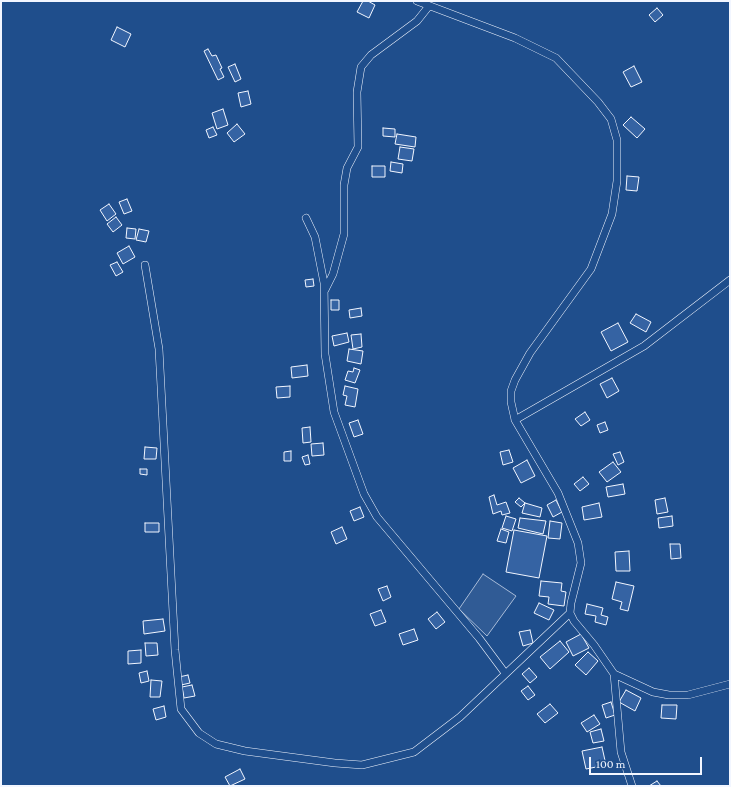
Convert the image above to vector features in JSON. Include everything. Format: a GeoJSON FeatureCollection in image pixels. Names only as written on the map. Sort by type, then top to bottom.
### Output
{"type":"FeatureCollection","features":[{"type":"Feature","properties":{"kind":"street"},"geometry":{"type":"LineString","coordinates":[[417,1],[515,38],[556,58],[607,113],[611,119],[617,140],[617,181],[612,214],[591,268],[530,352],[515,380],[511,402],[515,420],[558,493],[578,543],[581,563],[570,613],[574,621],[594,645],[614,674],[621,752],[632,786]]}},
{"type":"Feature","properties":{"kind":"street"},"geometry":{"type":"LineString","coordinates":[[324,292],[333,274],[344,234],[344,185],[347,168],[358,147],[357,92],[361,67],[371,54],[416,21],[429,6]]}},
{"type":"Feature","properties":{"kind":"street"},"geometry":{"type":"LineString","coordinates":[[306,218],[315,237],[324,292],[325,354],[334,412],[364,494],[377,517],[480,638],[505,673]]}},
{"type":"Feature","properties":{"kind":"street"},"geometry":{"type":"LineString","coordinates":[[145,265],[159,349],[174,643],[181,709],[199,733],[216,744],[245,751],[335,763],[362,765],[414,752],[460,717],[570,613]]}},
{"type":"Feature","properties":{"kind":"street"},"geometry":{"type":"LineString","coordinates":[[515,420],[644,346],[730,280]]}},
{"type":"Feature","properties":{"kind":"street"},"geometry":{"type":"LineString","coordinates":[[614,674],[653,692],[669,695],[688,695],[730,684]]}},
{"type":"Feature","properties":{"kind":"shaded area"},"geometry":{"type":"Polygon","coordinates":[[[483,574],[516,596],[487,636],[459,609],[483,574]]]}},
{"type":"Feature","properties":{"kind":"building"},"geometry":{"type":"Polygon","coordinates":[[[363,1],[368,1],[375,5],[369,18],[357,12],[363,1]]]}},
{"type":"Feature","properties":{"kind":"building"},"geometry":{"type":"Polygon","coordinates":[[[657,8],[663,15],[655,22],[649,15],[657,8]]]}},
{"type":"Feature","properties":{"kind":"building"},"geometry":{"type":"Polygon","coordinates":[[[117,27],[131,34],[125,47],[111,40],[117,27]]]}},
{"type":"Feature","properties":{"kind":"building"},"geometry":{"type":"Polygon","coordinates":[[[208,49],[212,56],[216,55],[222,68],[220,69],[224,77],[218,80],[204,51],[208,49]]]}},
{"type":"Feature","properties":{"kind":"building"},"geometry":{"type":"Polygon","coordinates":[[[235,64],[241,79],[235,82],[228,67],[235,64]]]}},
{"type":"Feature","properties":{"kind":"building"},"geometry":{"type":"Polygon","coordinates":[[[634,66],[642,82],[631,87],[623,72],[634,66]]]}},
{"type":"Feature","properties":{"kind":"building"},"geometry":{"type":"Polygon","coordinates":[[[248,91],[251,104],[241,107],[238,93],[248,91]]]}},
{"type":"Feature","properties":{"kind":"building"},"geometry":{"type":"Polygon","coordinates":[[[223,109],[228,125],[217,129],[212,113],[223,109]]]}},
{"type":"Feature","properties":{"kind":"building"},"geometry":{"type":"Polygon","coordinates":[[[631,117],[645,129],[637,138],[623,125],[631,117]]]}},
{"type":"Feature","properties":{"kind":"building"},"geometry":{"type":"Polygon","coordinates":[[[237,124],[245,134],[234,142],[227,133],[237,124]]]}},
{"type":"Feature","properties":{"kind":"building"},"geometry":{"type":"Polygon","coordinates":[[[213,127],[217,135],[209,138],[206,130],[213,127]]]}},
{"type":"Feature","properties":{"kind":"building"},"geometry":{"type":"Polygon","coordinates":[[[383,128],[395,129],[395,137],[383,136],[383,128]]]}},
{"type":"Feature","properties":{"kind":"building"},"geometry":{"type":"Polygon","coordinates":[[[397,134],[416,137],[415,147],[395,144],[397,134]]]}},
{"type":"Feature","properties":{"kind":"building"},"geometry":{"type":"Polygon","coordinates":[[[400,147],[414,149],[412,161],[398,159],[400,147]]]}},
{"type":"Feature","properties":{"kind":"building"},"geometry":{"type":"Polygon","coordinates":[[[391,162],[403,164],[402,173],[390,171],[391,162]]]}},
{"type":"Feature","properties":{"kind":"building"},"geometry":{"type":"Polygon","coordinates":[[[372,166],[385,166],[385,177],[372,177],[372,166]]]}},
{"type":"Feature","properties":{"kind":"building"},"geometry":{"type":"Polygon","coordinates":[[[627,176],[639,177],[637,191],[626,190],[627,176]]]}},
{"type":"Feature","properties":{"kind":"building"},"geometry":{"type":"Polygon","coordinates":[[[127,199],[132,211],[124,214],[119,202],[127,199]]]}},
{"type":"Feature","properties":{"kind":"building"},"geometry":{"type":"Polygon","coordinates":[[[109,204],[116,214],[107,221],[100,210],[109,204]]]}},
{"type":"Feature","properties":{"kind":"building"},"geometry":{"type":"Polygon","coordinates":[[[116,217],[122,225],[113,232],[107,224],[116,217]]]}},
{"type":"Feature","properties":{"kind":"building"},"geometry":{"type":"Polygon","coordinates":[[[127,228],[136,229],[135,239],[126,238],[127,228]]]}},
{"type":"Feature","properties":{"kind":"building"},"geometry":{"type":"Polygon","coordinates":[[[139,229],[149,231],[146,242],[136,240],[139,229]]]}},
{"type":"Feature","properties":{"kind":"building"},"geometry":{"type":"Polygon","coordinates":[[[129,246],[135,257],[123,264],[117,253],[129,246]]]}},
{"type":"Feature","properties":{"kind":"building"},"geometry":{"type":"Polygon","coordinates":[[[117,262],[123,272],[116,276],[110,265],[117,262]]]}},
{"type":"Feature","properties":{"kind":"building"},"geometry":{"type":"Polygon","coordinates":[[[313,279],[314,286],[306,287],[305,280],[313,279]]]}},
{"type":"Feature","properties":{"kind":"building"},"geometry":{"type":"Polygon","coordinates":[[[331,300],[339,300],[339,310],[331,310],[331,300]]]}},
{"type":"Feature","properties":{"kind":"building"},"geometry":{"type":"Polygon","coordinates":[[[361,308],[362,316],[350,318],[349,310],[361,308]]]}},
{"type":"Feature","properties":{"kind":"building"},"geometry":{"type":"Polygon","coordinates":[[[636,314],[651,322],[646,332],[630,323],[636,314]]]}},
{"type":"Feature","properties":{"kind":"building"},"geometry":{"type":"Polygon","coordinates":[[[618,323],[628,342],[611,351],[601,332],[618,323]]]}},
{"type":"Feature","properties":{"kind":"building"},"geometry":{"type":"Polygon","coordinates":[[[347,333],[349,342],[334,346],[332,336],[347,333]]]}},
{"type":"Feature","properties":{"kind":"building"},"geometry":{"type":"Polygon","coordinates":[[[361,334],[362,347],[353,349],[351,335],[361,334]]]}},
{"type":"Feature","properties":{"kind":"building"},"geometry":{"type":"Polygon","coordinates":[[[349,349],[363,351],[361,364],[347,361],[349,349]]]}},
{"type":"Feature","properties":{"kind":"building"},"geometry":{"type":"Polygon","coordinates":[[[307,365],[308,376],[292,378],[291,367],[307,365]]]}},
{"type":"Feature","properties":{"kind":"building"},"geometry":{"type":"Polygon","coordinates":[[[354,368],[360,370],[355,383],[345,380],[348,371],[353,372],[354,368]]]}},
{"type":"Feature","properties":{"kind":"building"},"geometry":{"type":"Polygon","coordinates":[[[612,378],[619,391],[607,398],[600,384],[612,378]]]}},
{"type":"Feature","properties":{"kind":"building"},"geometry":{"type":"Polygon","coordinates":[[[290,386],[290,397],[277,398],[276,387],[290,386]]]}},
{"type":"Feature","properties":{"kind":"building"},"geometry":{"type":"Polygon","coordinates":[[[345,386],[358,389],[355,407],[345,405],[347,396],[343,395],[345,386]]]}},
{"type":"Feature","properties":{"kind":"building"},"geometry":{"type":"Polygon","coordinates":[[[585,412],[590,420],[581,426],[575,419],[585,412]]]}},
{"type":"Feature","properties":{"kind":"building"},"geometry":{"type":"Polygon","coordinates":[[[358,420],[363,434],[354,437],[349,423],[358,420]]]}},
{"type":"Feature","properties":{"kind":"building"},"geometry":{"type":"Polygon","coordinates":[[[605,422],[608,430],[600,433],[597,425],[605,422]]]}},
{"type":"Feature","properties":{"kind":"building"},"geometry":{"type":"Polygon","coordinates":[[[310,427],[311,442],[303,443],[302,428],[310,427]]]}},
{"type":"Feature","properties":{"kind":"building"},"geometry":{"type":"Polygon","coordinates":[[[323,443],[324,455],[312,456],[311,444],[323,443]]]}},
{"type":"Feature","properties":{"kind":"building"},"geometry":{"type":"Polygon","coordinates":[[[145,447],[157,448],[156,459],[144,459],[145,447]]]}},
{"type":"Feature","properties":{"kind":"building"},"geometry":{"type":"Polygon","coordinates":[[[509,450],[513,462],[503,465],[500,452],[509,450]]]}},
{"type":"Feature","properties":{"kind":"building"},"geometry":{"type":"Polygon","coordinates":[[[291,451],[291,461],[284,461],[284,452],[291,451]]]}},
{"type":"Feature","properties":{"kind":"building"},"geometry":{"type":"Polygon","coordinates":[[[620,452],[624,462],[618,465],[613,454],[620,452]]]}},
{"type":"Feature","properties":{"kind":"building"},"geometry":{"type":"Polygon","coordinates":[[[308,455],[310,464],[305,465],[302,457],[308,455]]]}},
{"type":"Feature","properties":{"kind":"building"},"geometry":{"type":"Polygon","coordinates":[[[527,460],[535,476],[521,483],[513,468],[527,460]]]}},
{"type":"Feature","properties":{"kind":"building"},"geometry":{"type":"Polygon","coordinates":[[[613,462],[621,472],[607,482],[599,472],[613,462]]]}},
{"type":"Feature","properties":{"kind":"building"},"geometry":{"type":"Polygon","coordinates":[[[140,469],[147,469],[147,475],[140,474],[140,469]]]}},
{"type":"Feature","properties":{"kind":"building"},"geometry":{"type":"Polygon","coordinates":[[[583,477],[589,484],[580,491],[574,484],[583,477]]]}},
{"type":"Feature","properties":{"kind":"building"},"geometry":{"type":"Polygon","coordinates":[[[623,484],[625,494],[608,497],[606,487],[623,484]]]}},
{"type":"Feature","properties":{"kind":"building"},"geometry":{"type":"Polygon","coordinates":[[[494,495],[497,505],[506,502],[510,513],[502,515],[501,511],[493,514],[489,497],[494,495]]]}},
{"type":"Feature","properties":{"kind":"building"},"geometry":{"type":"Polygon","coordinates":[[[519,498],[525,503],[521,507],[515,502],[519,498]]]}},
{"type":"Feature","properties":{"kind":"building"},"geometry":{"type":"Polygon","coordinates":[[[665,498],[668,512],[657,514],[655,500],[665,498]]]}},
{"type":"Feature","properties":{"kind":"building"},"geometry":{"type":"Polygon","coordinates":[[[556,500],[562,512],[553,517],[547,505],[556,500]]]}},
{"type":"Feature","properties":{"kind":"building"},"geometry":{"type":"Polygon","coordinates":[[[525,503],[542,508],[540,517],[522,513],[525,503]]]}},
{"type":"Feature","properties":{"kind":"building"},"geometry":{"type":"Polygon","coordinates":[[[599,503],[602,517],[584,520],[582,507],[599,503]]]}},
{"type":"Feature","properties":{"kind":"building"},"geometry":{"type":"Polygon","coordinates":[[[360,507],[364,517],[354,521],[350,511],[360,507]]]}},
{"type":"Feature","properties":{"kind":"building"},"geometry":{"type":"Polygon","coordinates":[[[506,516],[516,519],[512,531],[502,528],[506,516]]]}},
{"type":"Feature","properties":{"kind":"building"},"geometry":{"type":"Polygon","coordinates":[[[672,516],[673,526],[659,528],[658,518],[672,516]]]}},
{"type":"Feature","properties":{"kind":"building"},"geometry":{"type":"Polygon","coordinates":[[[520,518],[546,521],[543,534],[518,528],[520,518]]]}},
{"type":"Feature","properties":{"kind":"building"},"geometry":{"type":"Polygon","coordinates":[[[550,521],[562,523],[560,539],[548,538],[550,521]]]}},
{"type":"Feature","properties":{"kind":"building"},"geometry":{"type":"Polygon","coordinates":[[[145,523],[159,523],[159,532],[145,532],[145,523]]]}},
{"type":"Feature","properties":{"kind":"building"},"geometry":{"type":"Polygon","coordinates":[[[342,527],[347,539],[336,544],[331,532],[342,527]]]}},
{"type":"Feature","properties":{"kind":"building"},"geometry":{"type":"Polygon","coordinates":[[[501,529],[509,532],[506,543],[497,541],[501,529]]]}},
{"type":"Feature","properties":{"kind":"building"},"geometry":{"type":"Polygon","coordinates":[[[514,530],[547,536],[539,578],[506,572],[514,530]]]}},
{"type":"Feature","properties":{"kind":"building"},"geometry":{"type":"Polygon","coordinates":[[[670,544],[680,544],[681,558],[671,559],[670,544]]]}},
{"type":"Feature","properties":{"kind":"building"},"geometry":{"type":"Polygon","coordinates":[[[629,551],[630,571],[616,571],[615,552],[629,551]]]}},
{"type":"Feature","properties":{"kind":"building"},"geometry":{"type":"Polygon","coordinates":[[[541,581],[562,583],[561,591],[566,592],[564,606],[548,604],[549,597],[539,596],[541,581]]]}},
{"type":"Feature","properties":{"kind":"building"},"geometry":{"type":"Polygon","coordinates":[[[616,582],[634,586],[628,611],[620,609],[622,602],[612,599],[616,582]]]}},
{"type":"Feature","properties":{"kind":"building"},"geometry":{"type":"Polygon","coordinates":[[[387,586],[391,597],[383,601],[378,589],[387,586]]]}},
{"type":"Feature","properties":{"kind":"building"},"geometry":{"type":"Polygon","coordinates":[[[539,603],[554,610],[549,620],[534,613],[539,603]]]}},
{"type":"Feature","properties":{"kind":"building"},"geometry":{"type":"Polygon","coordinates":[[[587,604],[603,608],[601,615],[608,617],[606,625],[595,622],[596,616],[585,614],[587,604]]]}},
{"type":"Feature","properties":{"kind":"building"},"geometry":{"type":"Polygon","coordinates":[[[381,610],[386,622],[375,626],[370,614],[381,610]]]}},
{"type":"Feature","properties":{"kind":"building"},"geometry":{"type":"Polygon","coordinates":[[[437,612],[445,622],[436,629],[428,619],[437,612]]]}},
{"type":"Feature","properties":{"kind":"building"},"geometry":{"type":"Polygon","coordinates":[[[163,619],[165,631],[144,634],[143,621],[163,619]]]}},
{"type":"Feature","properties":{"kind":"building"},"geometry":{"type":"Polygon","coordinates":[[[414,629],[418,640],[403,645],[399,634],[414,629]]]}},
{"type":"Feature","properties":{"kind":"building"},"geometry":{"type":"Polygon","coordinates":[[[530,630],[533,643],[523,646],[519,632],[530,630]]]}},
{"type":"Feature","properties":{"kind":"building"},"geometry":{"type":"Polygon","coordinates":[[[581,634],[589,648],[573,656],[566,642],[581,634]]]}},
{"type":"Feature","properties":{"kind":"building"},"geometry":{"type":"Polygon","coordinates":[[[560,641],[569,652],[550,669],[540,657],[560,641]]]}},
{"type":"Feature","properties":{"kind":"building"},"geometry":{"type":"Polygon","coordinates":[[[145,643],[157,643],[158,655],[146,656],[145,643]]]}},
{"type":"Feature","properties":{"kind":"building"},"geometry":{"type":"Polygon","coordinates":[[[141,650],[141,663],[128,664],[128,651],[141,650]]]}},
{"type":"Feature","properties":{"kind":"building"},"geometry":{"type":"Polygon","coordinates":[[[588,652],[598,661],[586,675],[575,665],[588,652]]]}},
{"type":"Feature","properties":{"kind":"building"},"geometry":{"type":"Polygon","coordinates":[[[529,668],[537,677],[530,683],[522,674],[529,668]]]}},
{"type":"Feature","properties":{"kind":"building"},"geometry":{"type":"Polygon","coordinates":[[[147,671],[149,681],[141,683],[139,673],[147,671]]]}},
{"type":"Feature","properties":{"kind":"building"},"geometry":{"type":"Polygon","coordinates":[[[188,675],[190,683],[181,685],[179,677],[188,675]]]}},
{"type":"Feature","properties":{"kind":"building"},"geometry":{"type":"Polygon","coordinates":[[[151,680],[162,681],[160,697],[150,697],[151,680]]]}},
{"type":"Feature","properties":{"kind":"building"},"geometry":{"type":"Polygon","coordinates":[[[192,685],[195,696],[184,698],[182,687],[192,685]]]}},
{"type":"Feature","properties":{"kind":"building"},"geometry":{"type":"Polygon","coordinates":[[[528,686],[535,695],[528,700],[521,691],[528,686]]]}},
{"type":"Feature","properties":{"kind":"building"},"geometry":{"type":"Polygon","coordinates":[[[626,690],[641,698],[635,711],[619,702],[626,690]]]}},
{"type":"Feature","properties":{"kind":"building"},"geometry":{"type":"Polygon","coordinates":[[[611,702],[615,715],[606,718],[602,705],[611,702]]]}},
{"type":"Feature","properties":{"kind":"building"},"geometry":{"type":"Polygon","coordinates":[[[550,704],[558,713],[545,723],[537,714],[550,704]]]}},
{"type":"Feature","properties":{"kind":"building"},"geometry":{"type":"Polygon","coordinates":[[[662,705],[677,705],[676,719],[661,718],[662,705]]]}},
{"type":"Feature","properties":{"kind":"building"},"geometry":{"type":"Polygon","coordinates":[[[164,706],[166,717],[156,720],[153,709],[164,706]]]}},
{"type":"Feature","properties":{"kind":"building"},"geometry":{"type":"Polygon","coordinates":[[[594,715],[600,724],[587,732],[581,723],[594,715]]]}},
{"type":"Feature","properties":{"kind":"building"},"geometry":{"type":"Polygon","coordinates":[[[601,729],[604,741],[593,743],[590,732],[601,729]]]}},
{"type":"Feature","properties":{"kind":"building"},"geometry":{"type":"Polygon","coordinates":[[[602,747],[606,765],[586,769],[582,751],[602,747]]]}},
{"type":"Feature","properties":{"kind":"building"},"geometry":{"type":"Polygon","coordinates":[[[240,769],[245,779],[230,786],[225,777],[240,769]]]}},
{"type":"Feature","properties":{"kind":"building"},"geometry":{"type":"Polygon","coordinates":[[[657,781],[661,786],[649,786],[657,781]]]}}]}
